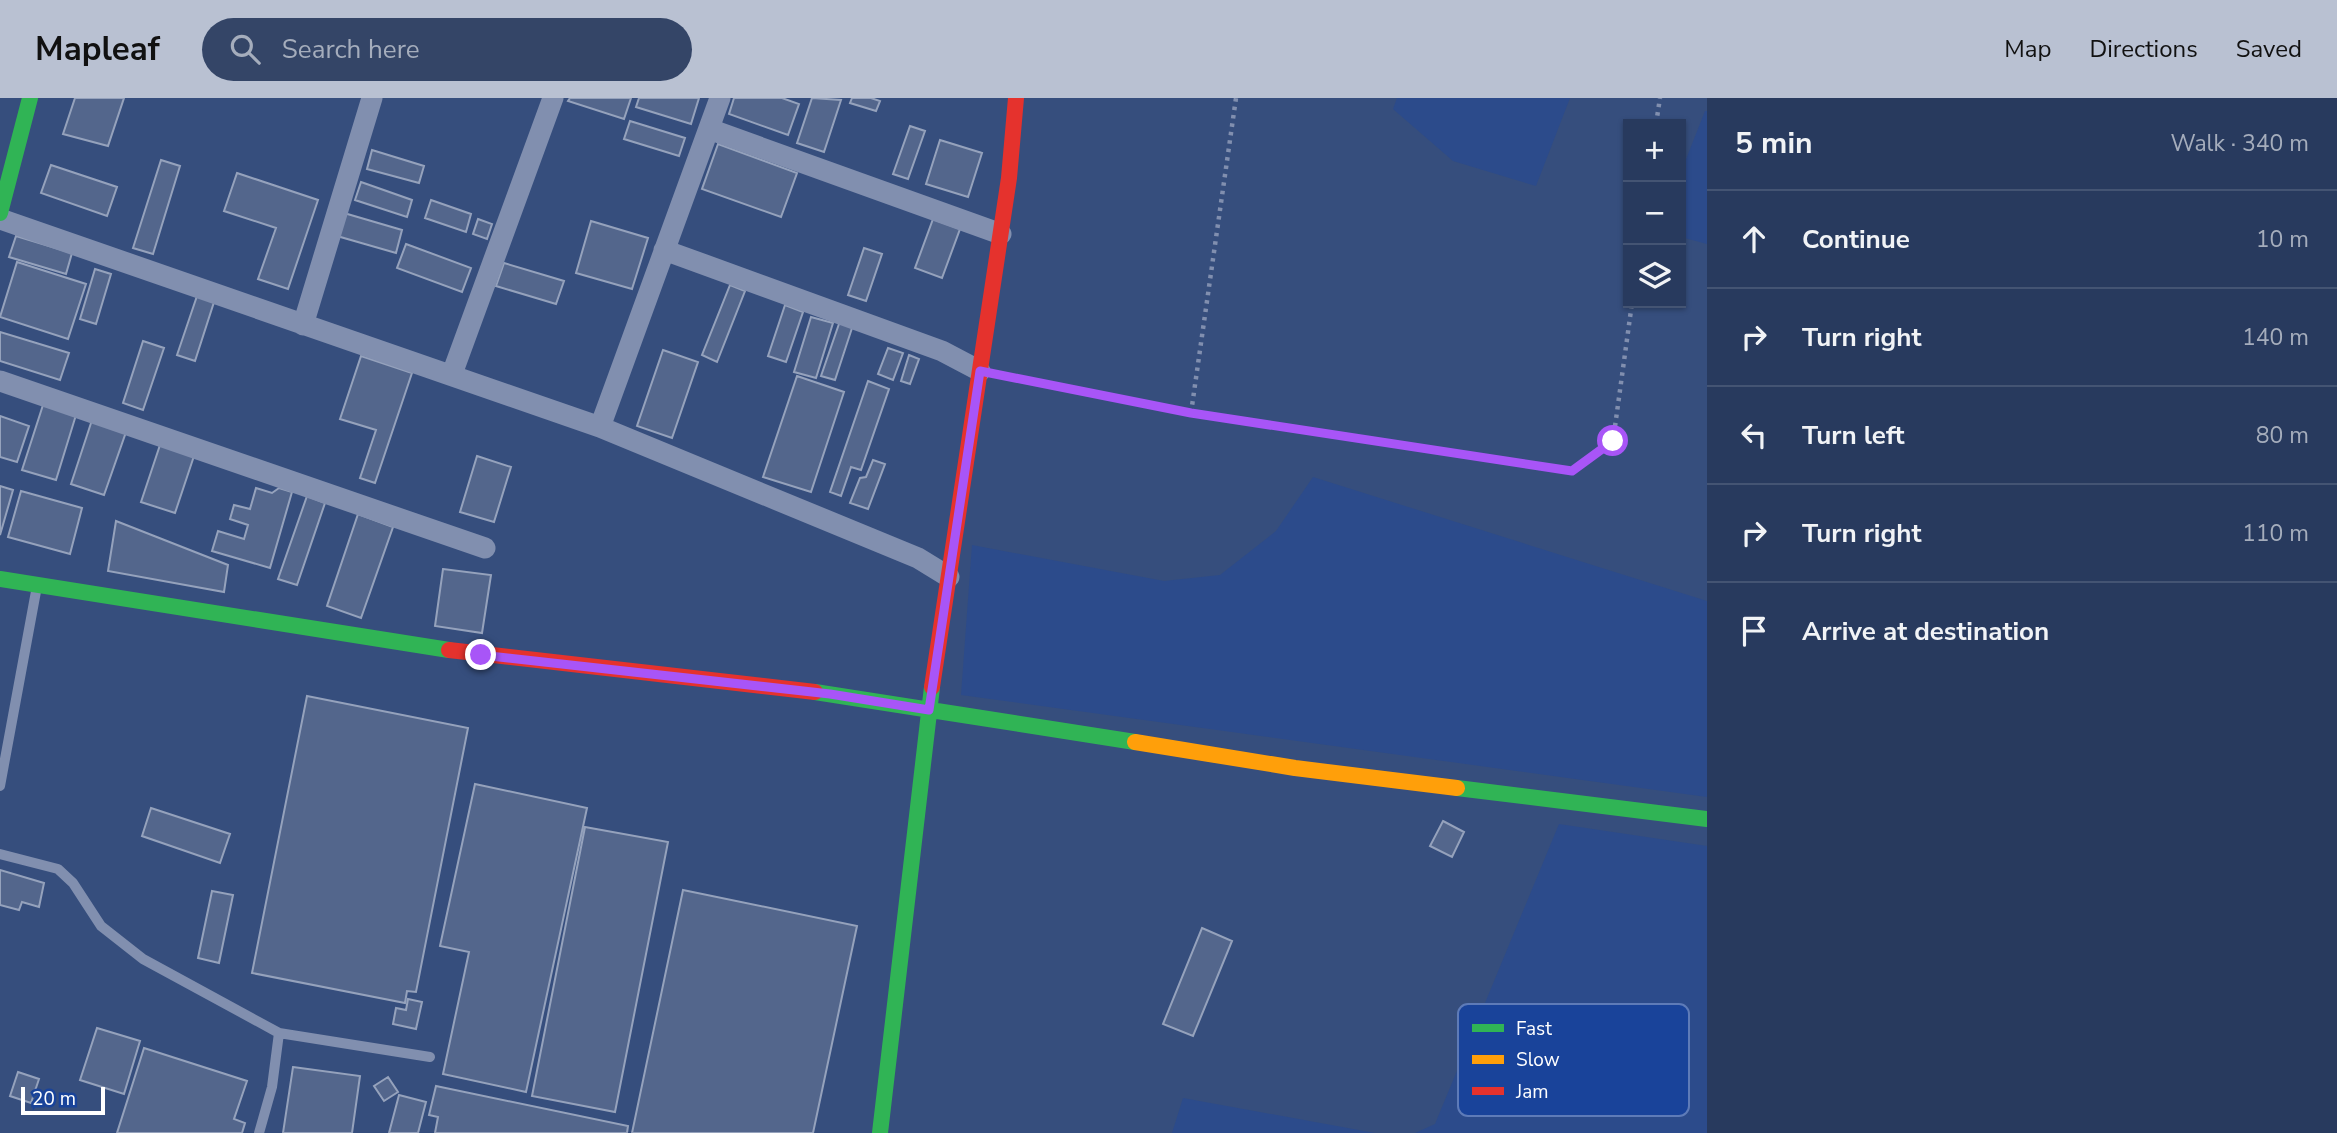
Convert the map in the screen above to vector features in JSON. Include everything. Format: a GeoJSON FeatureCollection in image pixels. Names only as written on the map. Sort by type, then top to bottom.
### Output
{"type":"FeatureCollection","features":[{"type":"Feature","properties":{"kind":"street"},"geometry":{"type":"LineString","coordinates":[[0,213],[30,98]]}},
{"type":"Feature","properties":{"kind":"street"},"geometry":{"type":"LineString","coordinates":[[303,325],[372,98]]}},
{"type":"Feature","properties":{"kind":"street"},"geometry":{"type":"LineString","coordinates":[[452,374],[553,98]]}},
{"type":"Feature","properties":{"kind":"street"},"geometry":{"type":"LineString","coordinates":[[600,427],[720,98]]}},
{"type":"Feature","properties":{"kind":"street"},"geometry":{"type":"LineString","coordinates":[[880,1133],[929,710],[1001,234],[1014,99]]}},
{"type":"Feature","properties":{"kind":"street"},"geometry":{"type":"LineString","coordinates":[[709,129],[1001,234]]}},
{"type":"Feature","properties":{"kind":"street"},"geometry":{"type":"LineString","coordinates":[[0,219],[600,427],[918,558],[949,577]]}},
{"type":"Feature","properties":{"kind":"street"},"geometry":{"type":"LineString","coordinates":[[664,250],[942,351],[980,371]]}},
{"type":"Feature","properties":{"kind":"street"},"geometry":{"type":"LineString","coordinates":[[0,381],[485,548]]}},
{"type":"Feature","properties":{"kind":"street"},"geometry":{"type":"LineString","coordinates":[[0,579],[481,655],[776,687],[1295,768],[1707,819]]}},
{"type":"Feature","properties":{"kind":"lane"},"geometry":{"type":"LineString","coordinates":[[0,786],[37,585]]}},
{"type":"Feature","properties":{"kind":"lane"},"geometry":{"type":"LineString","coordinates":[[0,854],[58,869],[73,883],[101,926],[143,959],[279,1033],[430,1057]]}},
{"type":"Feature","properties":{"kind":"lane"},"geometry":{"type":"LineString","coordinates":[[260,1133],[272,1087],[279,1033]]}},
{"type":"Feature","properties":{"kind":"path"},"geometry":{"type":"LineString","coordinates":[[1191,413],[1236,98]]}},
{"type":"Feature","properties":{"kind":"path"},"geometry":{"type":"LineString","coordinates":[[1657,119],[1660,98]]}},
{"type":"Feature","properties":{"kind":"path"},"geometry":{"type":"LineString","coordinates":[[980,371],[1191,413],[1572,471],[1613,441],[1631,308]]}},
{"type":"Feature","properties":{"kind":"water"},"geometry":{"type":"Polygon","coordinates":[[[1397,98],[1570,98],[1536,186],[1453,161],[1393,109],[1397,98]]]}},
{"type":"Feature","properties":{"kind":"water"},"geometry":{"type":"Polygon","coordinates":[[[1707,111],[1707,244],[1686,238],[1686,159],[1707,111]]]}},
{"type":"Feature","properties":{"kind":"water"},"geometry":{"type":"Polygon","coordinates":[[[1313,477],[1707,601],[1707,797],[961,695],[972,545],[1164,581],[1220,575],[1276,531],[1313,477]]]}},
{"type":"Feature","properties":{"kind":"water"},"geometry":{"type":"Polygon","coordinates":[[[1559,824],[1707,846],[1707,1133],[1415,1133],[1435,1124],[1458,1068],[1458,1116],[1689,1116],[1689,1004],[1485,1004],[1559,824]]]}},
{"type":"Feature","properties":{"kind":"water"},"geometry":{"type":"Polygon","coordinates":[[[1183,1098],[1375,1133],[1172,1133],[1183,1098]]]}},
{"type":"Feature","properties":{"kind":"building"},"geometry":{"type":"Polygon","coordinates":[[[75,98],[124,98],[108,146],[63,134],[75,98]]]}},
{"type":"Feature","properties":{"kind":"building"},"geometry":{"type":"Polygon","coordinates":[[[570,98],[631,98],[624,119],[568,101],[570,98]]]}},
{"type":"Feature","properties":{"kind":"building"},"geometry":{"type":"Polygon","coordinates":[[[639,98],[699,98],[691,124],[636,107],[639,98]]]}},
{"type":"Feature","properties":{"kind":"building"},"geometry":{"type":"Polygon","coordinates":[[[734,98],[782,98],[799,104],[788,135],[729,114],[734,98]]]}},
{"type":"Feature","properties":{"kind":"building"},"geometry":{"type":"Polygon","coordinates":[[[812,98],[841,100],[824,152],[797,143],[812,98]]]}},
{"type":"Feature","properties":{"kind":"building"},"geometry":{"type":"Polygon","coordinates":[[[852,98],[880,101],[876,111],[850,103],[852,98]]]}},
{"type":"Feature","properties":{"kind":"building"},"geometry":{"type":"Polygon","coordinates":[[[630,121],[685,138],[679,156],[624,139],[630,121]]]}},
{"type":"Feature","properties":{"kind":"building"},"geometry":{"type":"Polygon","coordinates":[[[910,126],[925,131],[908,179],[893,174],[910,126]]]}},
{"type":"Feature","properties":{"kind":"building"},"geometry":{"type":"Polygon","coordinates":[[[940,140],[982,153],[968,197],[926,184],[940,140]]]}},
{"type":"Feature","properties":{"kind":"building"},"geometry":{"type":"Polygon","coordinates":[[[718,144],[797,173],[781,217],[702,189],[718,144]]]}},
{"type":"Feature","properties":{"kind":"building"},"geometry":{"type":"Polygon","coordinates":[[[372,150],[424,166],[419,183],[367,169],[372,150]]]}},
{"type":"Feature","properties":{"kind":"building"},"geometry":{"type":"Polygon","coordinates":[[[161,160],[180,166],[153,254],[133,248],[161,160]]]}},
{"type":"Feature","properties":{"kind":"building"},"geometry":{"type":"Polygon","coordinates":[[[51,165],[117,187],[107,216],[41,193],[51,165]]]}},
{"type":"Feature","properties":{"kind":"building"},"geometry":{"type":"Polygon","coordinates":[[[237,173],[318,200],[288,289],[258,279],[276,228],[224,211],[237,173]]]}},
{"type":"Feature","properties":{"kind":"building"},"geometry":{"type":"Polygon","coordinates":[[[361,182],[412,200],[407,217],[355,200],[361,182]]]}},
{"type":"Feature","properties":{"kind":"building"},"geometry":{"type":"Polygon","coordinates":[[[431,200],[471,214],[466,232],[425,218],[431,200]]]}},
{"type":"Feature","properties":{"kind":"building"},"geometry":{"type":"Polygon","coordinates":[[[344,213],[402,230],[396,253],[337,236],[344,213]]]}},
{"type":"Feature","properties":{"kind":"building"},"geometry":{"type":"Polygon","coordinates":[[[478,219],[492,224],[487,239],[473,234],[478,219]]]}},
{"type":"Feature","properties":{"kind":"building"},"geometry":{"type":"Polygon","coordinates":[[[933,219],[960,229],[942,278],[915,268],[933,219]]]}},
{"type":"Feature","properties":{"kind":"building"},"geometry":{"type":"Polygon","coordinates":[[[591,221],[648,238],[632,289],[576,273],[591,221]]]}},
{"type":"Feature","properties":{"kind":"building"},"geometry":{"type":"Polygon","coordinates":[[[16,236],[72,253],[66,274],[9,257],[16,236]]]}},
{"type":"Feature","properties":{"kind":"building"},"geometry":{"type":"Polygon","coordinates":[[[406,244],[471,268],[462,292],[397,268],[406,244]]]}},
{"type":"Feature","properties":{"kind":"building"},"geometry":{"type":"Polygon","coordinates":[[[864,248],[882,254],[866,301],[848,295],[864,248]]]}},
{"type":"Feature","properties":{"kind":"building"},"geometry":{"type":"Polygon","coordinates":[[[17,262],[86,284],[68,339],[0,317],[17,262]]]}},
{"type":"Feature","properties":{"kind":"building"},"geometry":{"type":"Polygon","coordinates":[[[504,263],[564,281],[556,304],[496,286],[504,263]]]}},
{"type":"Feature","properties":{"kind":"building"},"geometry":{"type":"Polygon","coordinates":[[[95,269],[111,274],[96,324],[80,319],[95,269]]]}},
{"type":"Feature","properties":{"kind":"building"},"geometry":{"type":"Polygon","coordinates":[[[730,285],[745,291],[717,362],[702,355],[730,285]]]}},
{"type":"Feature","properties":{"kind":"building"},"geometry":{"type":"Polygon","coordinates":[[[197,296],[214,302],[195,361],[177,355],[197,296]]]}},
{"type":"Feature","properties":{"kind":"building"},"geometry":{"type":"Polygon","coordinates":[[[785,305],[803,312],[786,362],[768,356],[785,305]]]}},
{"type":"Feature","properties":{"kind":"building"},"geometry":{"type":"Polygon","coordinates":[[[811,317],[833,323],[816,378],[794,372],[811,317]]]}},
{"type":"Feature","properties":{"kind":"building"},"geometry":{"type":"Polygon","coordinates":[[[840,321],[853,325],[835,380],[821,376],[840,321]]]}},
{"type":"Feature","properties":{"kind":"building"},"geometry":{"type":"Polygon","coordinates":[[[0,332],[69,353],[60,380],[0,361],[0,332]]]}},
{"type":"Feature","properties":{"kind":"building"},"geometry":{"type":"Polygon","coordinates":[[[143,341],[164,348],[143,410],[123,403],[143,341]]]}},
{"type":"Feature","properties":{"kind":"building"},"geometry":{"type":"Polygon","coordinates":[[[888,348],[903,353],[893,380],[878,374],[888,348]]]}},
{"type":"Feature","properties":{"kind":"building"},"geometry":{"type":"Polygon","coordinates":[[[663,350],[698,362],[672,438],[637,426],[663,350]]]}},
{"type":"Feature","properties":{"kind":"building"},"geometry":{"type":"Polygon","coordinates":[[[909,355],[919,359],[910,384],[901,381],[909,355]]]}},
{"type":"Feature","properties":{"kind":"building"},"geometry":{"type":"Polygon","coordinates":[[[361,356],[412,373],[375,483],[360,478],[376,430],[340,419],[361,356]]]}},
{"type":"Feature","properties":{"kind":"building"},"geometry":{"type":"Polygon","coordinates":[[[797,376],[844,392],[811,492],[763,477],[797,376]]]}},
{"type":"Feature","properties":{"kind":"building"},"geometry":{"type":"Polygon","coordinates":[[[868,381],[889,389],[861,470],[851,467],[841,496],[830,492],[868,381]]]}},
{"type":"Feature","properties":{"kind":"building"},"geometry":{"type":"Polygon","coordinates":[[[43,405],[76,415],[56,480],[22,470],[43,405]]]}},
{"type":"Feature","properties":{"kind":"building"},"geometry":{"type":"Polygon","coordinates":[[[0,416],[29,426],[17,462],[0,457],[0,416]]]}},
{"type":"Feature","properties":{"kind":"building"},"geometry":{"type":"Polygon","coordinates":[[[92,420],[126,432],[104,495],[71,484],[92,420]]]}},
{"type":"Feature","properties":{"kind":"building"},"geometry":{"type":"Polygon","coordinates":[[[160,445],[194,456],[175,513],[141,502],[160,445]]]}},
{"type":"Feature","properties":{"kind":"building"},"geometry":{"type":"Polygon","coordinates":[[[477,456],[511,467],[494,522],[460,512],[477,456]]]}},
{"type":"Feature","properties":{"kind":"building"},"geometry":{"type":"Polygon","coordinates":[[[873,460],[885,464],[868,509],[850,503],[860,478],[866,477],[873,460]]]}},
{"type":"Feature","properties":{"kind":"building"},"geometry":{"type":"Polygon","coordinates":[[[0,486],[13,490],[0,535],[0,486]]]}},
{"type":"Feature","properties":{"kind":"building"},"geometry":{"type":"Polygon","coordinates":[[[256,488],[272,493],[279,488],[292,492],[270,568],[212,551],[218,531],[244,539],[248,525],[230,519],[234,505],[250,509],[256,488]]]}},
{"type":"Feature","properties":{"kind":"building"},"geometry":{"type":"Polygon","coordinates":[[[21,491],[82,508],[70,554],[8,537],[21,491]]]}},
{"type":"Feature","properties":{"kind":"building"},"geometry":{"type":"Polygon","coordinates":[[[307,496],[325,503],[297,585],[278,579],[307,496]]]}},
{"type":"Feature","properties":{"kind":"building"},"geometry":{"type":"Polygon","coordinates":[[[358,514],[393,527],[361,618],[327,606],[358,514]]]}},
{"type":"Feature","properties":{"kind":"building"},"geometry":{"type":"Polygon","coordinates":[[[116,521],[228,565],[224,592],[108,571],[116,521]]]}},
{"type":"Feature","properties":{"kind":"building"},"geometry":{"type":"Polygon","coordinates":[[[443,569],[491,575],[482,633],[435,626],[443,569]]]}},
{"type":"Feature","properties":{"kind":"building"},"geometry":{"type":"Polygon","coordinates":[[[307,696],[468,728],[416,992],[407,991],[405,1003],[252,973],[307,696]]]}},
{"type":"Feature","properties":{"kind":"building"},"geometry":{"type":"Polygon","coordinates":[[[475,784],[587,808],[526,1092],[443,1074],[469,952],[440,946],[475,784]]]}},
{"type":"Feature","properties":{"kind":"building"},"geometry":{"type":"Polygon","coordinates":[[[151,808],[230,834],[220,863],[142,836],[151,808]]]}},
{"type":"Feature","properties":{"kind":"building"},"geometry":{"type":"Polygon","coordinates":[[[1443,821],[1464,832],[1452,857],[1430,846],[1443,821]]]}},
{"type":"Feature","properties":{"kind":"building"},"geometry":{"type":"Polygon","coordinates":[[[585,827],[668,842],[615,1112],[532,1096],[585,827]]]}},
{"type":"Feature","properties":{"kind":"building"},"geometry":{"type":"Polygon","coordinates":[[[0,870],[44,883],[39,907],[22,902],[19,910],[0,905],[0,870]]]}},
{"type":"Feature","properties":{"kind":"building"},"geometry":{"type":"Polygon","coordinates":[[[683,890],[857,926],[813,1133],[632,1133],[683,890]]]}},
{"type":"Feature","properties":{"kind":"building"},"geometry":{"type":"Polygon","coordinates":[[[212,891],[233,895],[219,963],[198,958],[212,891]]]}},
{"type":"Feature","properties":{"kind":"building"},"geometry":{"type":"Polygon","coordinates":[[[1202,928],[1232,941],[1193,1036],[1163,1024],[1202,928]]]}},
{"type":"Feature","properties":{"kind":"building"},"geometry":{"type":"Polygon","coordinates":[[[408,999],[422,1002],[416,1029],[393,1024],[396,1008],[406,1010],[408,999]]]}},
{"type":"Feature","properties":{"kind":"building"},"geometry":{"type":"Polygon","coordinates":[[[97,1028],[140,1041],[124,1094],[80,1080],[97,1028]]]}},
{"type":"Feature","properties":{"kind":"building"},"geometry":{"type":"Polygon","coordinates":[[[144,1048],[247,1081],[234,1119],[245,1123],[242,1133],[117,1133],[144,1048]]]}},
{"type":"Feature","properties":{"kind":"building"},"geometry":{"type":"Polygon","coordinates":[[[293,1067],[360,1076],[352,1133],[283,1133],[293,1067]]]}},
{"type":"Feature","properties":{"kind":"building"},"geometry":{"type":"Polygon","coordinates":[[[18,1072],[39,1079],[31,1103],[10,1096],[18,1072]]]}},
{"type":"Feature","properties":{"kind":"building"},"geometry":{"type":"Polygon","coordinates":[[[388,1077],[398,1092],[384,1101],[374,1086],[388,1077]]]}},
{"type":"Feature","properties":{"kind":"building"},"geometry":{"type":"Polygon","coordinates":[[[436,1086],[628,1126],[627,1133],[435,1133],[438,1117],[429,1115],[436,1086]]]}},
{"type":"Feature","properties":{"kind":"building"},"geometry":{"type":"Polygon","coordinates":[[[399,1095],[426,1102],[418,1133],[389,1133],[399,1095]]]}},
{"type":"Feature","properties":{"kind":"traffic: fast"},"geometry":{"type":"LineString","coordinates":[[0,213],[30,98]]}},
{"type":"Feature","properties":{"kind":"traffic: fast"},"geometry":{"type":"LineString","coordinates":[[0,579],[449,650]]}},
{"type":"Feature","properties":{"kind":"traffic: fast"},"geometry":{"type":"LineString","coordinates":[[880,1133],[932,687]]}},
{"type":"Feature","properties":{"kind":"traffic: fast"},"geometry":{"type":"LineString","coordinates":[[815,692],[1135,742]]}},
{"type":"Feature","properties":{"kind":"traffic: fast"},"geometry":{"type":"LineString","coordinates":[[1457,788],[1707,819]]}},
{"type":"Feature","properties":{"kind":"traffic: slow"},"geometry":{"type":"LineString","coordinates":[[1135,742],[1295,768],[1457,788]]}},
{"type":"Feature","properties":{"kind":"traffic: jam"},"geometry":{"type":"LineString","coordinates":[[932,687],[1009,178],[1016,98]]}},
{"type":"Feature","properties":{"kind":"traffic: jam"},"geometry":{"type":"LineString","coordinates":[[449,650],[815,692]]}},
{"type":"Feature","properties":{"kind":"route"},"geometry":{"type":"LineString","coordinates":[[481,655],[830,694],[929,710],[980,371],[1191,413],[1572,471],[1613,441]]}}]}
